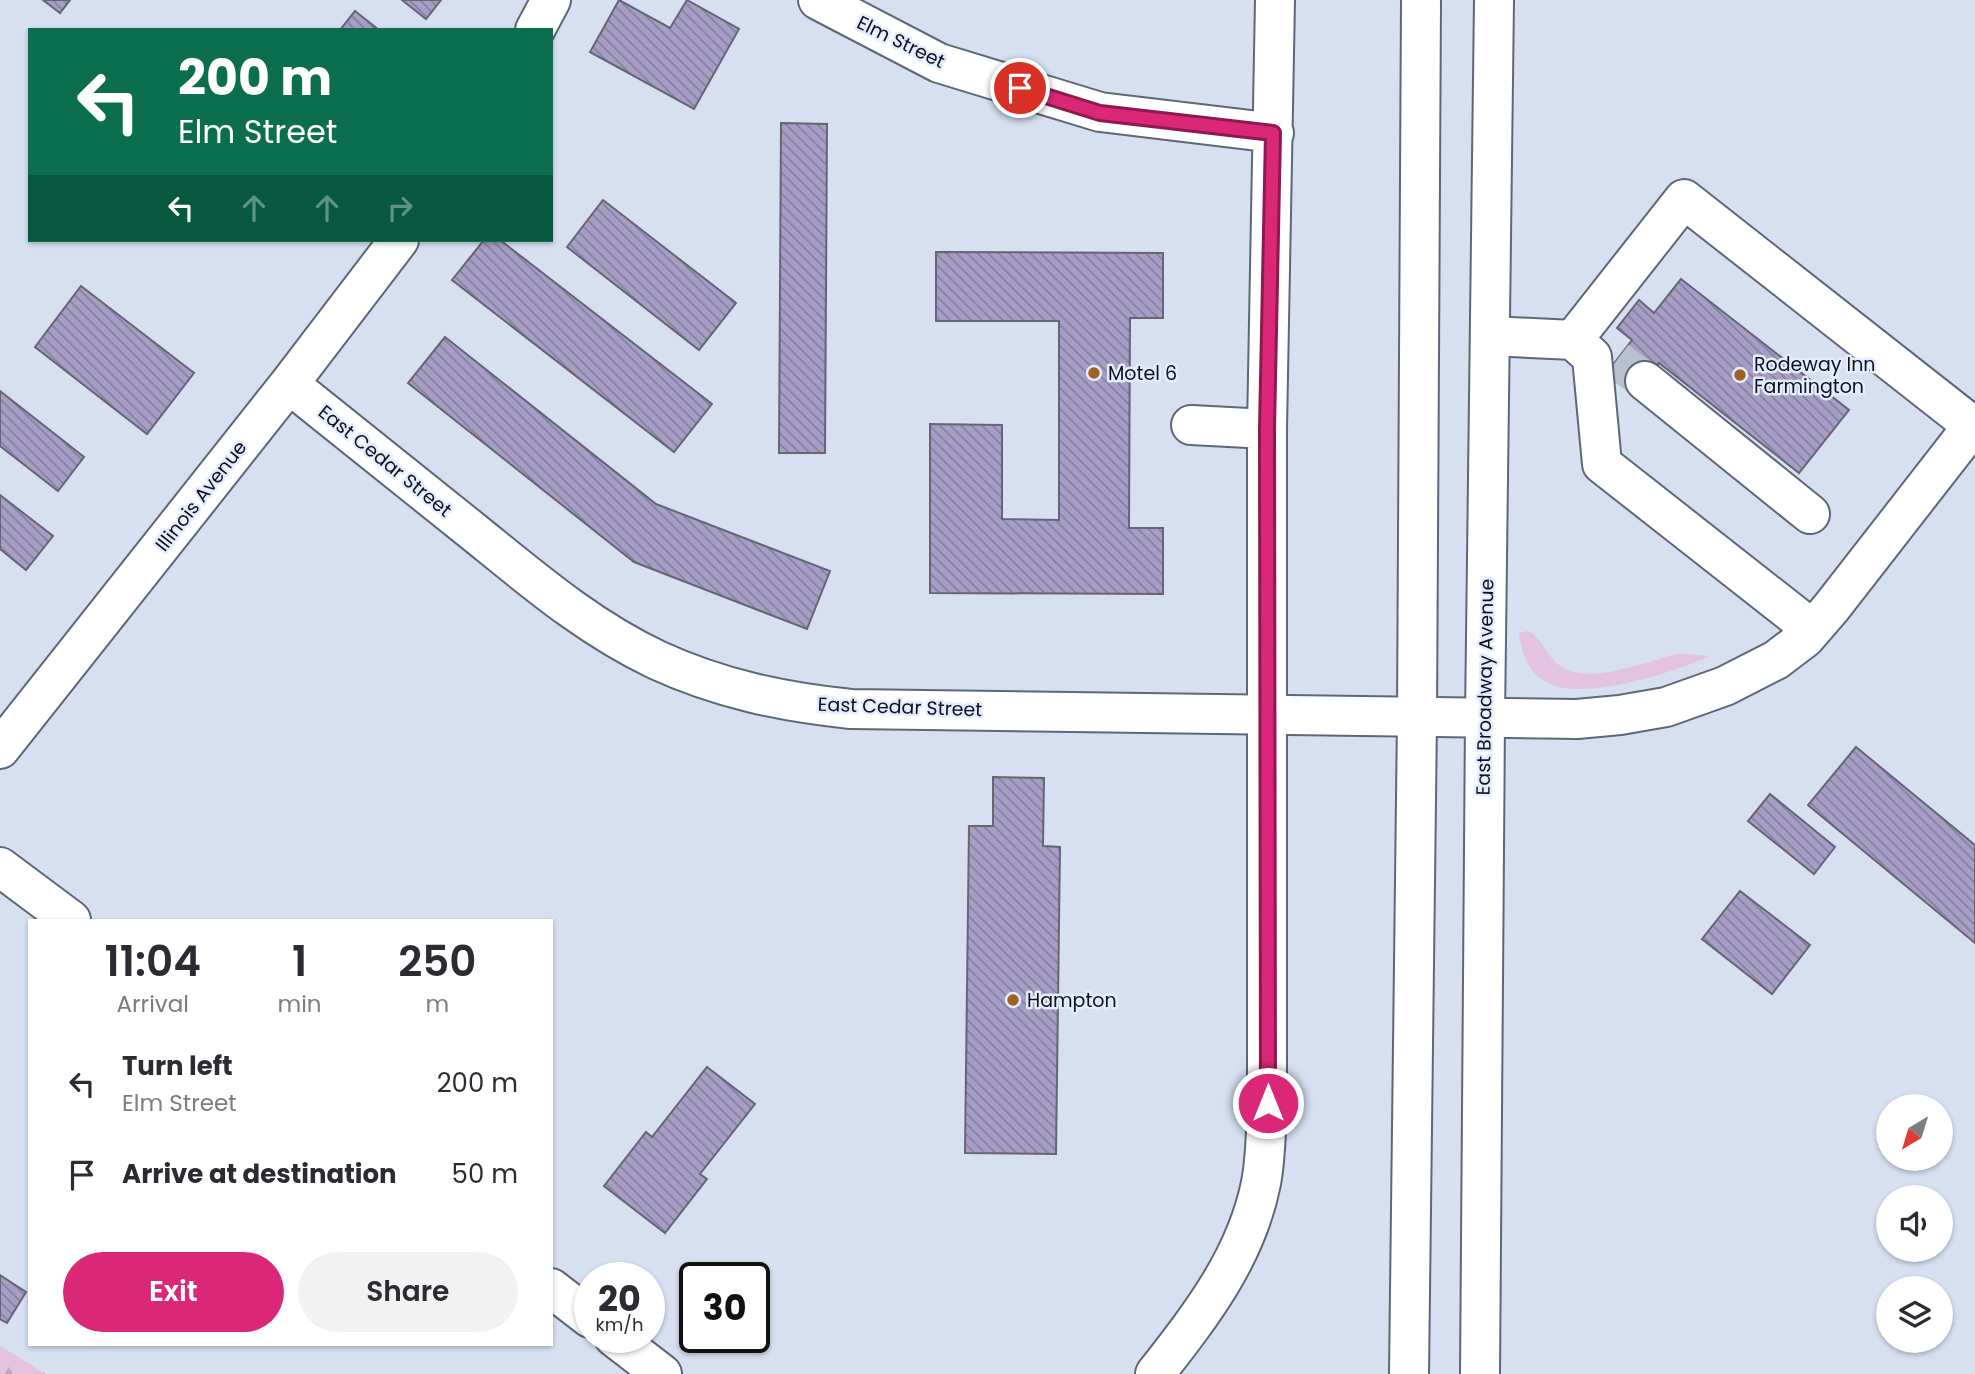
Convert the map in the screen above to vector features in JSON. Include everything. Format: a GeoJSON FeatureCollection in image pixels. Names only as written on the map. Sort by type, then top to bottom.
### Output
{"type":"FeatureCollection","features":[{"type":"Feature","properties":{"kind":"street"},"geometry":{"type":"LineString","coordinates":[[536,28],[551,0]]}},
{"type":"Feature","properties":{"kind":"street","name":"Elm Street"},"geometry":{"type":"LineString","coordinates":[[818,0],[939,63],[1100,113],[1273,133]]}},
{"type":"Feature","properties":{"kind":"street"},"geometry":{"type":"LineString","coordinates":[[1155,1374],[1210,1301],[1226,1276],[1247,1232],[1261,1181],[1268,1103],[1267,429],[1275,0]]}},
{"type":"Feature","properties":{"kind":"street"},"geometry":{"type":"LineString","coordinates":[[1409,1374],[1417,716],[1421,0]]}},
{"type":"Feature","properties":{"kind":"street","name":"East Broadway Avenue"},"geometry":{"type":"LineString","coordinates":[[1480,1374],[1494,0]]}},
{"type":"Feature","properties":{"kind":"street"},"geometry":{"type":"LineString","coordinates":[[1822,618],[1602,464],[1607,359],[1684,199],[1974,425]]}},
{"type":"Feature","properties":{"kind":"street","name":"Illinois Avenue"},"geometry":{"type":"LineString","coordinates":[[0,749],[289,384],[397,242]]}},
{"type":"Feature","properties":{"kind":"street"},"geometry":{"type":"LineString","coordinates":[[1490,336],[1607,359],[1810,514]]}},
{"type":"Feature","properties":{"kind":"street","name":"East Cedar Street"},"geometry":{"type":"LineString","coordinates":[[289,384],[565,606],[615,638],[708,681],[762,696],[851,709],[1577,719],[1666,708],[1726,687],[1776,660],[1805,638],[1974,425]]}},
{"type":"Feature","properties":{"kind":"street"},"geometry":{"type":"LineString","coordinates":[[1191,425],[1267,429]]}},
{"type":"Feature","properties":{"kind":"street"},"geometry":{"type":"LineString","coordinates":[[0,867],[70,919]]}},
{"type":"Feature","properties":{"kind":"street"},"geometry":{"type":"LineString","coordinates":[[553,1290],[574,1306]]}},
{"type":"Feature","properties":{"kind":"street"},"geometry":{"type":"LineString","coordinates":[[635,1353],[663,1374]]}},
{"type":"Feature","properties":{"kind":"green space"},"geometry":{"type":"Polygon","coordinates":[[[1528,631],[1539,640],[1556,663],[1581,673],[1614,671],[1677,654],[1710,656],[1675,670],[1629,683],[1583,689],[1564,688],[1541,679],[1531,668],[1524,655],[1519,633],[1528,631]]]}},
{"type":"Feature","properties":{"kind":"green space"},"geometry":{"type":"Polygon","coordinates":[[[0,1346],[46,1374],[0,1374],[0,1346]]]}},
{"type":"Feature","properties":{"kind":"building"},"geometry":{"type":"Polygon","coordinates":[[[43,0],[70,0],[60,13],[43,0]]]}},
{"type":"Feature","properties":{"kind":"building"},"geometry":{"type":"Polygon","coordinates":[[[402,0],[441,0],[426,19],[402,0]]]}},
{"type":"Feature","properties":{"kind":"building"},"geometry":{"type":"Polygon","coordinates":[[[619,0],[670,28],[687,0],[739,29],[694,109],[590,52],[619,0]]]}},
{"type":"Feature","properties":{"kind":"building"},"geometry":{"type":"Polygon","coordinates":[[[355,11],[376,28],[342,28],[355,11]]]}},
{"type":"Feature","properties":{"kind":"building"},"geometry":{"type":"Polygon","coordinates":[[[781,123],[827,124],[825,453],[779,453],[781,123]]]}},
{"type":"Feature","properties":{"kind":"building"},"geometry":{"type":"Polygon","coordinates":[[[603,200],[736,303],[699,350],[567,247],[603,200]]]}},
{"type":"Feature","properties":{"kind":"building"},"geometry":{"type":"Polygon","coordinates":[[[482,242],[503,242],[712,404],[674,452],[452,280],[482,242]]]}},
{"type":"Feature","properties":{"kind":"building","name":"Motel 6"},"geometry":{"type":"Polygon","coordinates":[[[936,252],[1163,253],[1163,318],[1130,318],[1129,528],[1163,528],[1163,594],[930,593],[930,424],[1002,425],[1002,519],[1059,520],[1059,321],[936,321],[936,252]]]}},
{"type":"Feature","properties":{"kind":"building","name":"Rodeway Inn Farmington"},"geometry":{"type":"Polygon","coordinates":[[[1681,279],[1849,410],[1799,473],[1659,363],[1636,391],[1609,370],[1632,340],[1617,328],[1639,300],[1654,313],[1681,279]]]}},
{"type":"Feature","properties":{"kind":"building"},"geometry":{"type":"Polygon","coordinates":[[[81,286],[194,373],[147,434],[35,347],[81,286]]]}},
{"type":"Feature","properties":{"kind":"building"},"geometry":{"type":"Polygon","coordinates":[[[445,337],[656,504],[830,571],[807,629],[634,562],[408,383],[445,337]]]}},
{"type":"Feature","properties":{"kind":"building"},"geometry":{"type":"Polygon","coordinates":[[[0,391],[84,457],[58,491],[0,446],[0,391]]]}},
{"type":"Feature","properties":{"kind":"building"},"geometry":{"type":"Polygon","coordinates":[[[0,495],[53,536],[26,570],[0,549],[0,495]]]}},
{"type":"Feature","properties":{"kind":"building"},"geometry":{"type":"Polygon","coordinates":[[[1856,747],[1975,845],[1975,943],[1808,805],[1856,747]]]}},
{"type":"Feature","properties":{"kind":"building","name":"Hampton"},"geometry":{"type":"Polygon","coordinates":[[[993,777],[1044,778],[1043,846],[1060,847],[1056,1154],[965,1153],[969,826],[993,826],[993,777]]]}},
{"type":"Feature","properties":{"kind":"building"},"geometry":{"type":"Polygon","coordinates":[[[1770,794],[1835,847],[1814,874],[1748,821],[1770,794]]]}},
{"type":"Feature","properties":{"kind":"building"},"geometry":{"type":"Polygon","coordinates":[[[1740,891],[1810,945],[1772,994],[1702,939],[1740,891]]]}},
{"type":"Feature","properties":{"kind":"building"},"geometry":{"type":"Polygon","coordinates":[[[707,1067],[755,1104],[700,1174],[707,1179],[665,1233],[604,1186],[646,1132],[652,1137],[707,1067]]]}},
{"type":"Feature","properties":{"kind":"building"},"geometry":{"type":"Polygon","coordinates":[[[0,1275],[26,1292],[7,1323],[0,1319],[0,1275]]]}},
{"type":"Feature","properties":{"kind":"tunnel"},"geometry":{"type":"LineString","coordinates":[[1617,360],[1645,381]]}},
{"type":"Feature","properties":{"kind":"place","name":"Motel 6"},"geometry":{"type":"Point","coordinates":[1094,373]}},
{"type":"Feature","properties":{"kind":"place","name":"Rodeway Inn Farmington"},"geometry":{"type":"Point","coordinates":[1740,375]}},
{"type":"Feature","properties":{"kind":"place","name":"Hampton"},"geometry":{"type":"Point","coordinates":[1013,1000]}},
{"type":"Feature","properties":{"kind":"route"},"geometry":{"type":"LineString","coordinates":[[1020,88],[1100,113],[1273,133],[1267,429],[1268,1103]]}}]}
